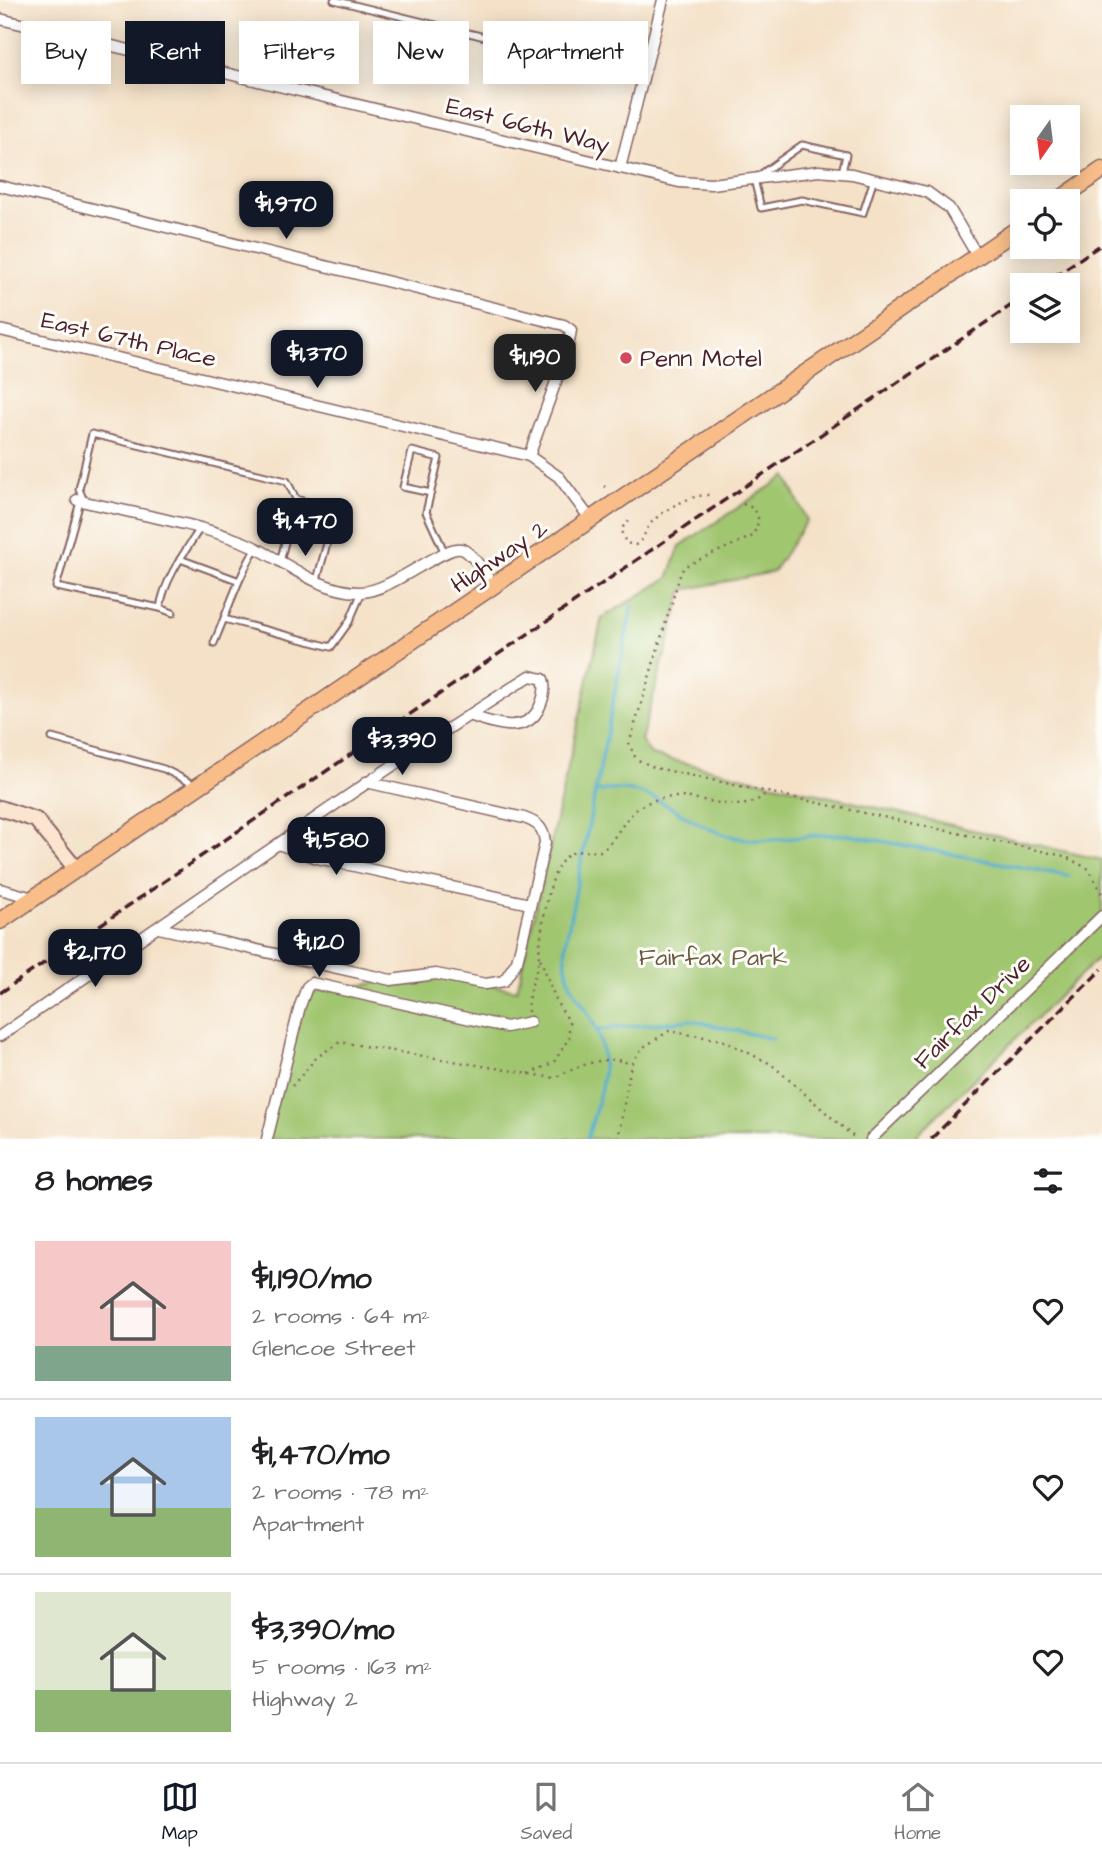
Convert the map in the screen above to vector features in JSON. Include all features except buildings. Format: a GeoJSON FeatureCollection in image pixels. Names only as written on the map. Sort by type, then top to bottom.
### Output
{"type":"FeatureCollection","features":[{"type":"Feature","properties":{"kind":"main road"},"geometry":{"type":"LineString","coordinates":[[1075,189],[1102,170]]}},
{"type":"Feature","properties":{"kind":"main road","name":"Highway 2"},"geometry":{"type":"LineString","coordinates":[[0,921],[1010,234]]}},
{"type":"Feature","properties":{"kind":"street"},"geometry":{"type":"LineString","coordinates":[[648,60],[663,0]]}},
{"type":"Feature","properties":{"kind":"street","name":"East 66th Way"},"geometry":{"type":"LineString","coordinates":[[0,19],[620,169],[701,185],[806,172],[842,172],[874,179],[926,192],[939,199],[949,208],[978,257]]}},
{"type":"Feature","properties":{"kind":"street"},"geometry":{"type":"LineString","coordinates":[[620,169],[642,84]]}},
{"type":"Feature","properties":{"kind":"street"},"geometry":{"type":"LineString","coordinates":[[0,186],[564,325],[571,330],[568,348],[529,456]]}},
{"type":"Feature","properties":{"kind":"street","name":"East 67th Place"},"geometry":{"type":"LineString","coordinates":[[0,330],[529,456],[559,477],[591,520]]}},
{"type":"Feature","properties":{"kind":"street"},"geometry":{"type":"LineString","coordinates":[[80,501],[199,530],[256,548],[317,580],[362,592],[396,582],[444,551],[459,547],[467,551],[494,587]]}},
{"type":"Feature","properties":{"kind":"street"},"geometry":{"type":"LineString","coordinates":[[0,1036],[366,782],[469,715],[530,676],[543,678],[545,686],[539,710],[524,723],[505,726],[469,715]]}},
{"type":"Feature","properties":{"kind":"street"},"geometry":{"type":"LineString","coordinates":[[159,928],[391,980],[436,974],[486,984],[504,981],[517,961],[545,843],[538,823],[366,782]]}},
{"type":"Feature","properties":{"kind":"street"},"geometry":{"type":"LineString","coordinates":[[0,808],[36,820],[76,869]]}},
{"type":"Feature","properties":{"kind":"street"},"geometry":{"type":"LineString","coordinates":[[278,844],[317,858],[530,904]]}},
{"type":"Feature","properties":{"kind":"street"},"geometry":{"type":"LineString","coordinates":[[0,890],[33,898]]}},
{"type":"Feature","properties":{"kind":"street","name":"Fairfax Drive"},"geometry":{"type":"LineString","coordinates":[[871,1139],[1102,916]]}},
{"type":"Feature","properties":{"kind":"street"},"geometry":{"type":"LineString","coordinates":[[267,1139],[300,1006],[307,987],[312,983],[506,1027],[530,1022]]}},
{"type":"Feature","properties":{"kind":"lane"},"geometry":{"type":"LineString","coordinates":[[334,0],[483,37]]}},
{"type":"Feature","properties":{"kind":"lane"},"geometry":{"type":"LineString","coordinates":[[842,172],[846,155],[802,145],[754,179],[761,208],[802,200],[863,213],[874,179]]}},
{"type":"Feature","properties":{"kind":"lane"},"geometry":{"type":"LineString","coordinates":[[173,612],[55,587],[80,501],[79,489],[92,434],[287,481],[296,499],[279,562]]}},
{"type":"Feature","properties":{"kind":"lane"},"geometry":{"type":"LineString","coordinates":[[431,493],[403,487],[412,451],[439,458],[431,493],[426,512],[444,551]]}},
{"type":"Feature","properties":{"kind":"lane"},"geometry":{"type":"LineString","coordinates":[[296,499],[336,510],[317,580]]}},
{"type":"Feature","properties":{"kind":"lane"},"geometry":{"type":"LineString","coordinates":[[160,608],[180,559],[199,530]]}},
{"type":"Feature","properties":{"kind":"lane"},"geometry":{"type":"LineString","coordinates":[[214,643],[225,619],[237,580],[256,548]]}},
{"type":"Feature","properties":{"kind":"lane"},"geometry":{"type":"LineString","coordinates":[[180,559],[237,580]]}},
{"type":"Feature","properties":{"kind":"lane"},"geometry":{"type":"LineString","coordinates":[[225,619],[331,648],[349,622],[362,592]]}},
{"type":"Feature","properties":{"kind":"lane"},"geometry":{"type":"LineString","coordinates":[[52,738],[163,769],[198,787]]}},
{"type":"Feature","properties":{"kind":"path"},"geometry":{"type":"LineString","coordinates":[[629,521],[623,527],[622,538],[626,543],[635,545],[644,538],[651,523],[696,494],[710,495]]}},
{"type":"Feature","properties":{"kind":"path"},"geometry":{"type":"LineString","coordinates":[[743,504],[753,508],[759,520],[753,536],[685,566],[681,572],[629,744],[636,760],[656,768],[1064,856],[1089,869],[1102,894]]}},
{"type":"Feature","properties":{"kind":"path"},"geometry":{"type":"LineString","coordinates":[[529,1074],[554,1062],[569,1038],[569,1021],[556,1003],[540,958],[538,941],[558,866],[567,856],[577,851],[602,852],[643,804],[665,797],[686,795],[726,805],[742,806],[759,801],[767,792]]}},
{"type":"Feature","properties":{"kind":"path"},"geometry":{"type":"LineString","coordinates":[[530,1022],[527,999],[540,958]]}},
{"type":"Feature","properties":{"kind":"path"},"geometry":{"type":"LineString","coordinates":[[618,1139],[631,1065],[642,1048],[669,1031],[722,1040],[771,1064],[856,1139]]}},
{"type":"Feature","properties":{"kind":"path"},"geometry":{"type":"LineString","coordinates":[[276,1105],[317,1057],[340,1042],[554,1078],[581,1065],[597,1062],[624,1060],[631,1065]]}},
{"type":"Feature","properties":{"kind":"green space","name":"Fairfax Park"},"geometry":{"type":"Polygon","coordinates":[[[786,476],[807,520],[773,572],[683,590],[641,740],[651,755],[1102,860],[1102,954],[913,1139],[267,1139],[304,994],[436,974],[517,990],[602,618],[668,578],[680,546],[786,476]]]}},
{"type":"Feature","properties":{"kind":"waterway"},"geometry":{"type":"LineString","coordinates":[[587,1139],[601,1087],[602,1048],[592,1020],[570,983],[566,940],[632,606]]}},
{"type":"Feature","properties":{"kind":"waterway"},"geometry":{"type":"LineString","coordinates":[[595,792],[615,790],[647,795],[703,826],[737,838],[769,840],[849,835],[1069,876]]}},
{"type":"Feature","properties":{"kind":"waterway"},"geometry":{"type":"LineString","coordinates":[[596,1030],[690,1020],[773,1039]]}},
{"type":"Feature","properties":{"kind":"railway"},"geometry":{"type":"LineString","coordinates":[[1059,273],[1102,244]]}},
{"type":"Feature","properties":{"kind":"railway"},"geometry":{"type":"LineString","coordinates":[[0,993],[1010,306]]}},
{"type":"Feature","properties":{"kind":"railway"},"geometry":{"type":"LineString","coordinates":[[931,1139],[1102,969]]}},
{"type":"Feature","properties":{"kind":"place","name":"Penn Motel"},"geometry":{"type":"Point","coordinates":[626,358]}}]}
